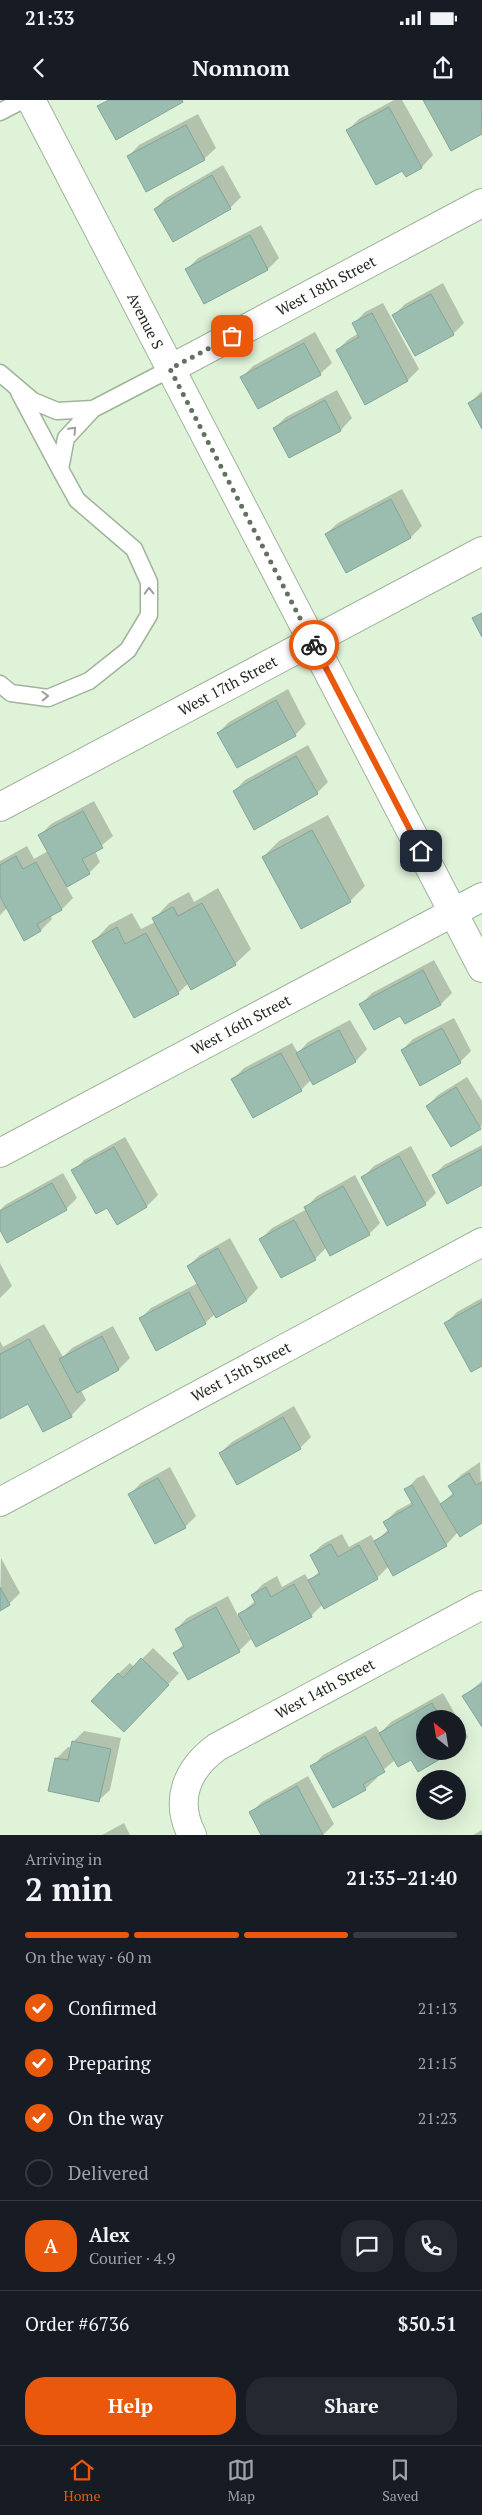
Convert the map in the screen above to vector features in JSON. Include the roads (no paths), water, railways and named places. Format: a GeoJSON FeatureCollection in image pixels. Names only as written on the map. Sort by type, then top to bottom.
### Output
{"type":"FeatureCollection","features":[{"type":"Feature","properties":{"kind":"street","name":"Avenue S"},"geometry":{"type":"LineString","coordinates":[[31,100],[482,968]]}},
{"type":"Feature","properties":{"kind":"street","name":"West 18th Street"},"geometry":{"type":"LineString","coordinates":[[170,369],[482,203]]}},
{"type":"Feature","properties":{"kind":"street","name":"West 17th Street"},"geometry":{"type":"LineString","coordinates":[[0,807],[482,551]]}},
{"type":"Feature","properties":{"kind":"street","name":"West 16th Street"},"geometry":{"type":"LineString","coordinates":[[0,1153],[482,897]]}},
{"type":"Feature","properties":{"kind":"street","name":"West 15th Street"},"geometry":{"type":"LineString","coordinates":[[0,1502],[482,1242]]}},
{"type":"Feature","properties":{"kind":"street","name":"West 14th Street"},"geometry":{"type":"LineString","coordinates":[[192,1835],[183,1810],[184,1790],[200,1759],[217,1747],[482,1605]]}},
{"type":"Feature","properties":{"kind":"lane"},"geometry":{"type":"LineString","coordinates":[[0,112],[23,100]]}},
{"type":"Feature","properties":{"kind":"lane"},"geometry":{"type":"LineString","coordinates":[[60,469],[66,438],[93,409],[170,369]]}},
{"type":"Feature","properties":{"kind":"lane"},"geometry":{"type":"LineString","coordinates":[[0,373],[33,401],[57,411],[93,409]]}},
{"type":"Feature","properties":{"kind":"lane"},"geometry":{"type":"LineString","coordinates":[[0,684],[11,693],[48,698],[90,681],[128,650],[149,615],[149,582],[134,549],[77,500],[19,391]]}}]}
